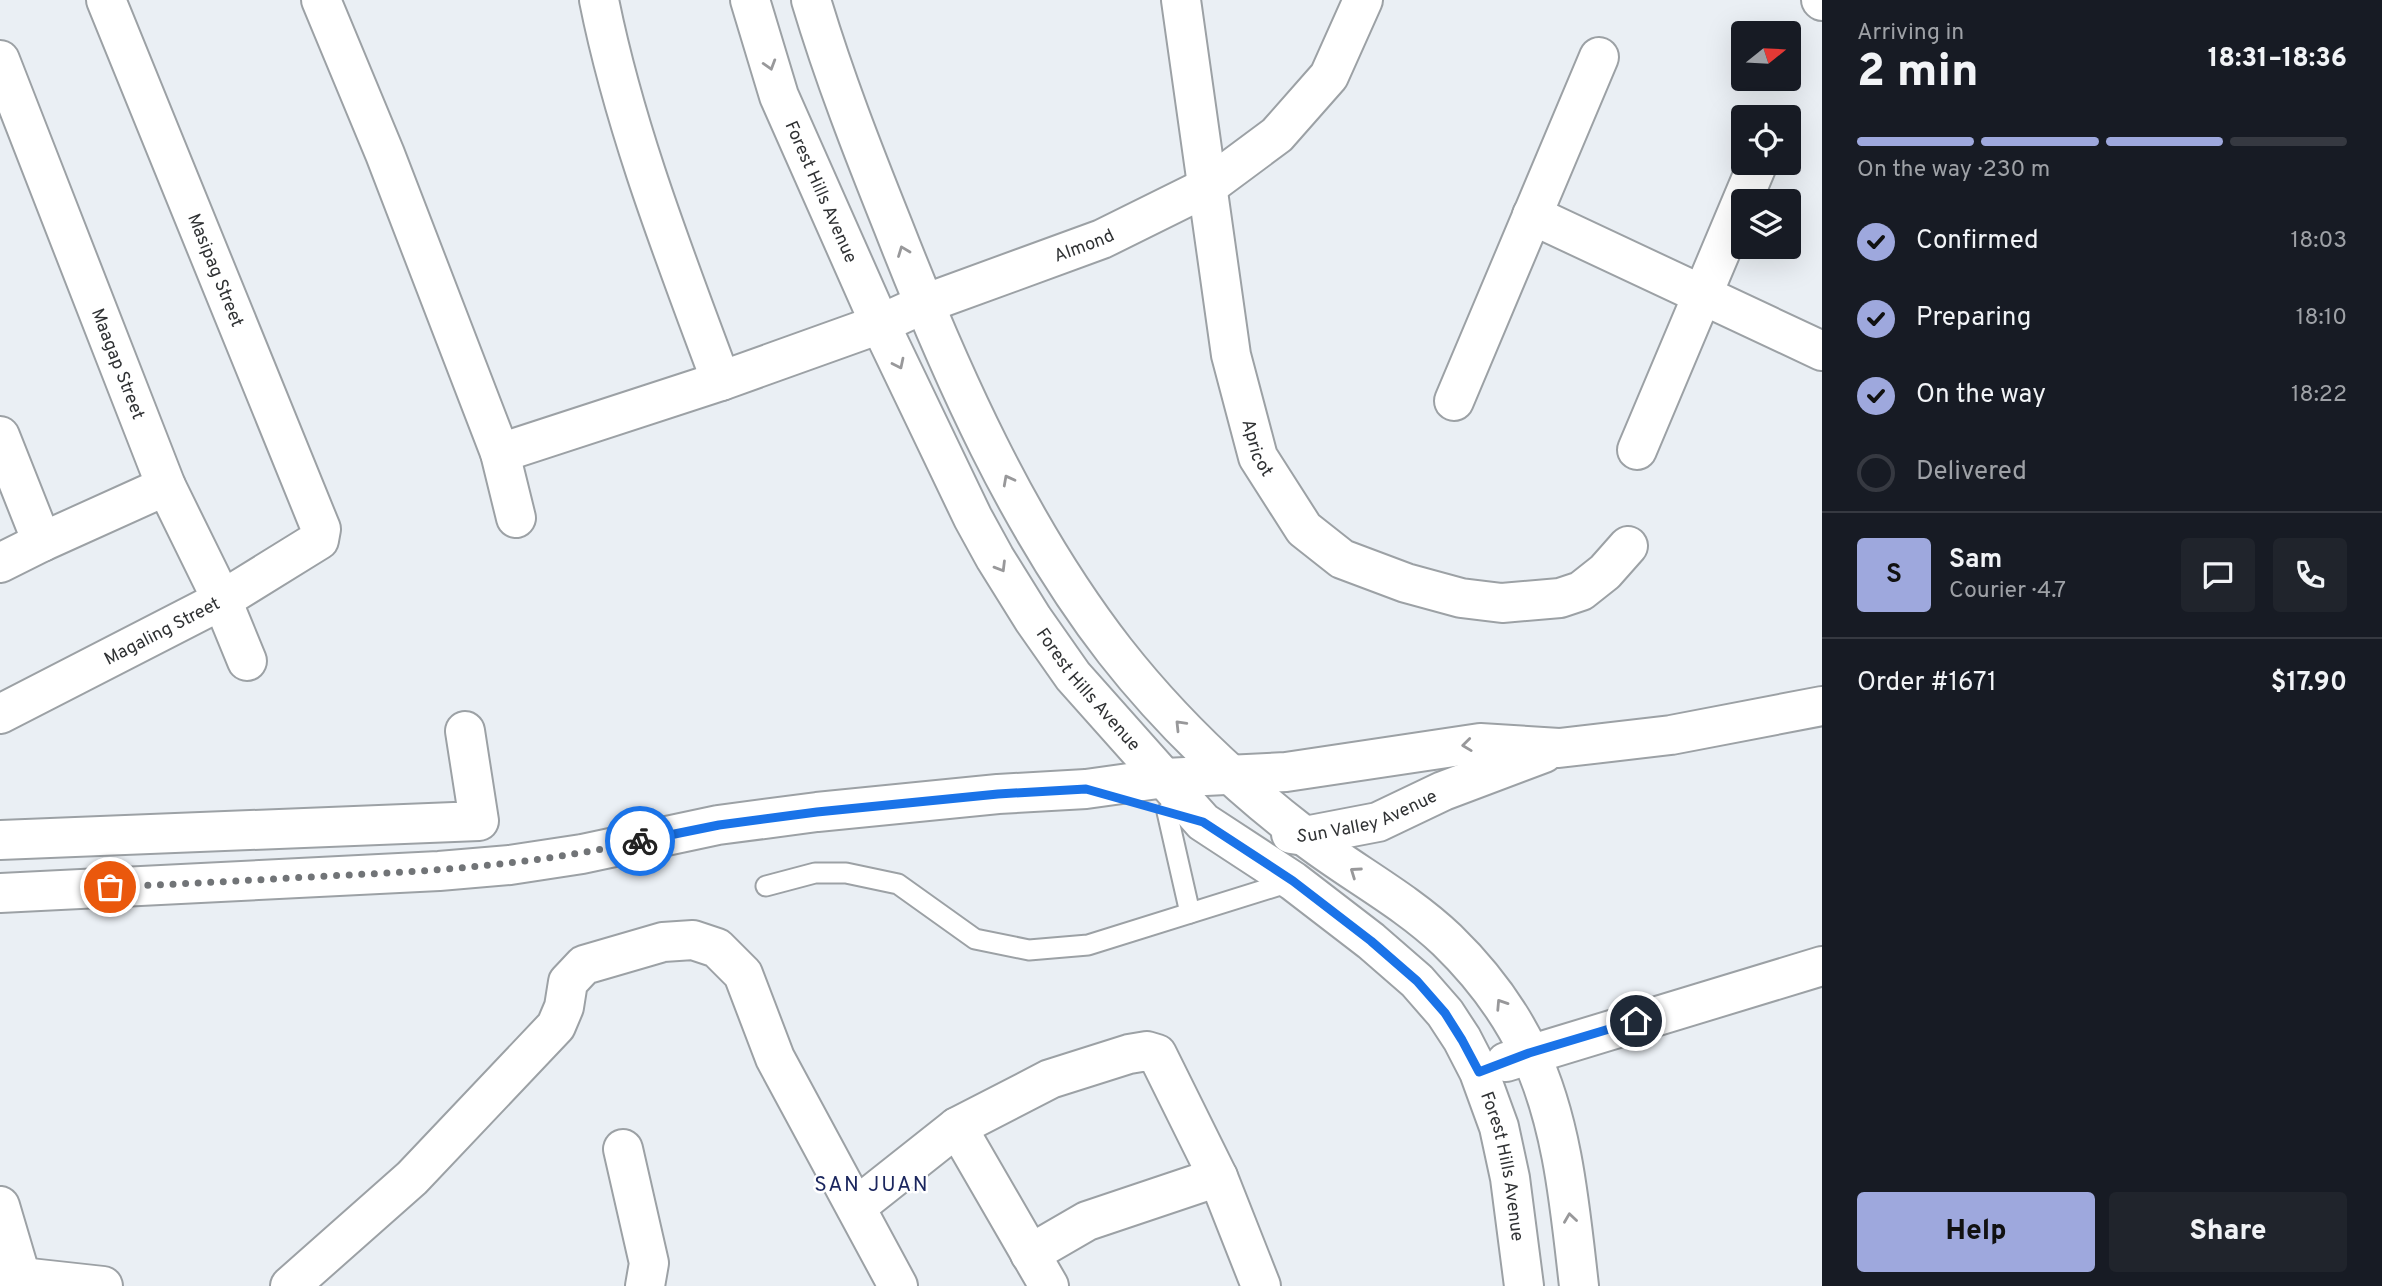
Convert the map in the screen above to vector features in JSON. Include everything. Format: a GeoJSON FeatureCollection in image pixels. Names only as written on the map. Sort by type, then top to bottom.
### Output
{"type":"FeatureCollection","features":[{"type":"Feature","properties":{"kind":"street","name":"Masipag Street"},"geometry":{"type":"LineString","coordinates":[[106,0],[321,529],[319,540]]}},
{"type":"Feature","properties":{"kind":"street"},"geometry":{"type":"LineString","coordinates":[[321,0],[385,154],[500,453],[516,518]]}},
{"type":"Feature","properties":{"kind":"street"},"geometry":{"type":"LineString","coordinates":[[599,0],[608,46],[662,220],[721,382]]}},
{"type":"Feature","properties":{"kind":"street","name":"Forest Hills Avenue"},"geometry":{"type":"LineString","coordinates":[[750,0],[779,96],[880,324],[973,518],[1033,619],[1073,676],[1179,804],[1293,881],[1371,941],[1417,981],[1445,1013],[1479,1072],[1499,1127],[1510,1178],[1524,1286]]}},
{"type":"Feature","properties":{"kind":"street"},"geometry":{"type":"LineString","coordinates":[[811,0],[834,77],[924,304],[989,444],[1032,524],[1076,596],[1115,650],[1163,707],[1228,774],[1305,836],[1444,937],[1500,1001],[1529,1053],[1548,1106],[1563,1169],[1579,1286]]}},
{"type":"Feature","properties":{"kind":"street","name":"Apricot"},"geometry":{"type":"LineString","coordinates":[[1181,0],[1231,355],[1258,457],[1304,529],[1342,559],[1393,578],[1461,598],[1502,603],[1560,598],[1581,591],[1605,572],[1628,546]]}},
{"type":"Feature","properties":{"kind":"street","name":"Almond"},"geometry":{"type":"LineString","coordinates":[[500,453],[721,382],[880,324],[924,304],[1102,239],[1207,187],[1277,135],[1329,76],[1363,0]]}},
{"type":"Feature","properties":{"kind":"street"},"geometry":{"type":"LineString","coordinates":[[1454,401],[1599,57]]}},
{"type":"Feature","properties":{"kind":"street","name":"Maagap Street"},"geometry":{"type":"LineString","coordinates":[[0,60],[166,486],[222,600],[247,661]]}},
{"type":"Feature","properties":{"kind":"street"},"geometry":{"type":"LineString","coordinates":[[1637,450],[1753,175]]}},
{"type":"Feature","properties":{"kind":"street"},"geometry":{"type":"LineString","coordinates":[[1532,215],[1822,351]]}},
{"type":"Feature","properties":{"kind":"street"},"geometry":{"type":"LineString","coordinates":[[0,436],[42,542]]}},
{"type":"Feature","properties":{"kind":"street"},"geometry":{"type":"LineString","coordinates":[[0,563],[166,486]]}},
{"type":"Feature","properties":{"kind":"street","name":"Magaling Street"},"geometry":{"type":"LineString","coordinates":[[0,714],[222,600],[319,540]]}},
{"type":"Feature","properties":{"kind":"street","name":"Sun Valley Avenue"},"geometry":{"type":"LineString","coordinates":[[1179,804],[1228,774],[1286,772],[1480,743],[1559,748],[1671,735],[1822,706]]}},
{"type":"Feature","properties":{"kind":"street"},"geometry":{"type":"LineString","coordinates":[[0,840],[479,821],[465,730]]}},
{"type":"Feature","properties":{"kind":"street","name":"Sun Valley Avenue"},"geometry":{"type":"LineString","coordinates":[[0,893],[510,865],[582,854],[719,825],[817,812],[985,795],[1086,789],[1179,804],[1305,836],[1378,822],[1443,791],[1559,748]]}},
{"type":"Feature","properties":{"kind":"street"},"geometry":{"type":"LineString","coordinates":[[290,1286],[412,1178],[556,1026],[564,1007],[568,982],[584,965],[663,942],[693,940],[717,948],[743,974],[775,1058],[898,1286]]}},
{"type":"Feature","properties":{"kind":"street"},"geometry":{"type":"LineString","coordinates":[[1479,1072],[1529,1053],[1822,966]]}},
{"type":"Feature","properties":{"kind":"street"},"geometry":{"type":"LineString","coordinates":[[856,1207],[957,1127],[1050,1079],[1129,1054],[1147,1051],[1157,1054],[1218,1177],[1261,1286]]}},
{"type":"Feature","properties":{"kind":"street"},"geometry":{"type":"LineString","coordinates":[[957,1127],[1049,1286]]}},
{"type":"Feature","properties":{"kind":"street"},"geometry":{"type":"LineString","coordinates":[[623,1149],[649,1263],[645,1286]]}},
{"type":"Feature","properties":{"kind":"street"},"geometry":{"type":"LineString","coordinates":[[1030,1254],[1087,1221],[1218,1177]]}},
{"type":"Feature","properties":{"kind":"street"},"geometry":{"type":"LineString","coordinates":[[0,1206],[14,1280],[103,1286]]}},
{"type":"Feature","properties":{"kind":"lane"},"geometry":{"type":"LineString","coordinates":[[1179,804],[1189,913]]}},
{"type":"Feature","properties":{"kind":"lane"},"geometry":{"type":"LineString","coordinates":[[766,886],[815,873],[846,873],[898,884],[975,939],[1028,950],[1088,945],[1293,881]]}},
{"type":"Feature","properties":{"kind":"way so far"},"geometry":{"type":"LineString","coordinates":[[110,887],[510,865],[582,854],[640,841]]}},
{"type":"Feature","properties":{"kind":"district","name":"SAN JUAN"},"geometry":{"type":"Point","coordinates":[872,1184]}},
{"type":"Feature","properties":{"kind":"route"},"geometry":{"type":"LineString","coordinates":[[640,841],[719,825],[817,812],[998,794],[1086,789],[1203,822],[1293,881],[1371,941],[1417,981],[1445,1013],[1479,1072],[1529,1053],[1636,1021]]}}]}
